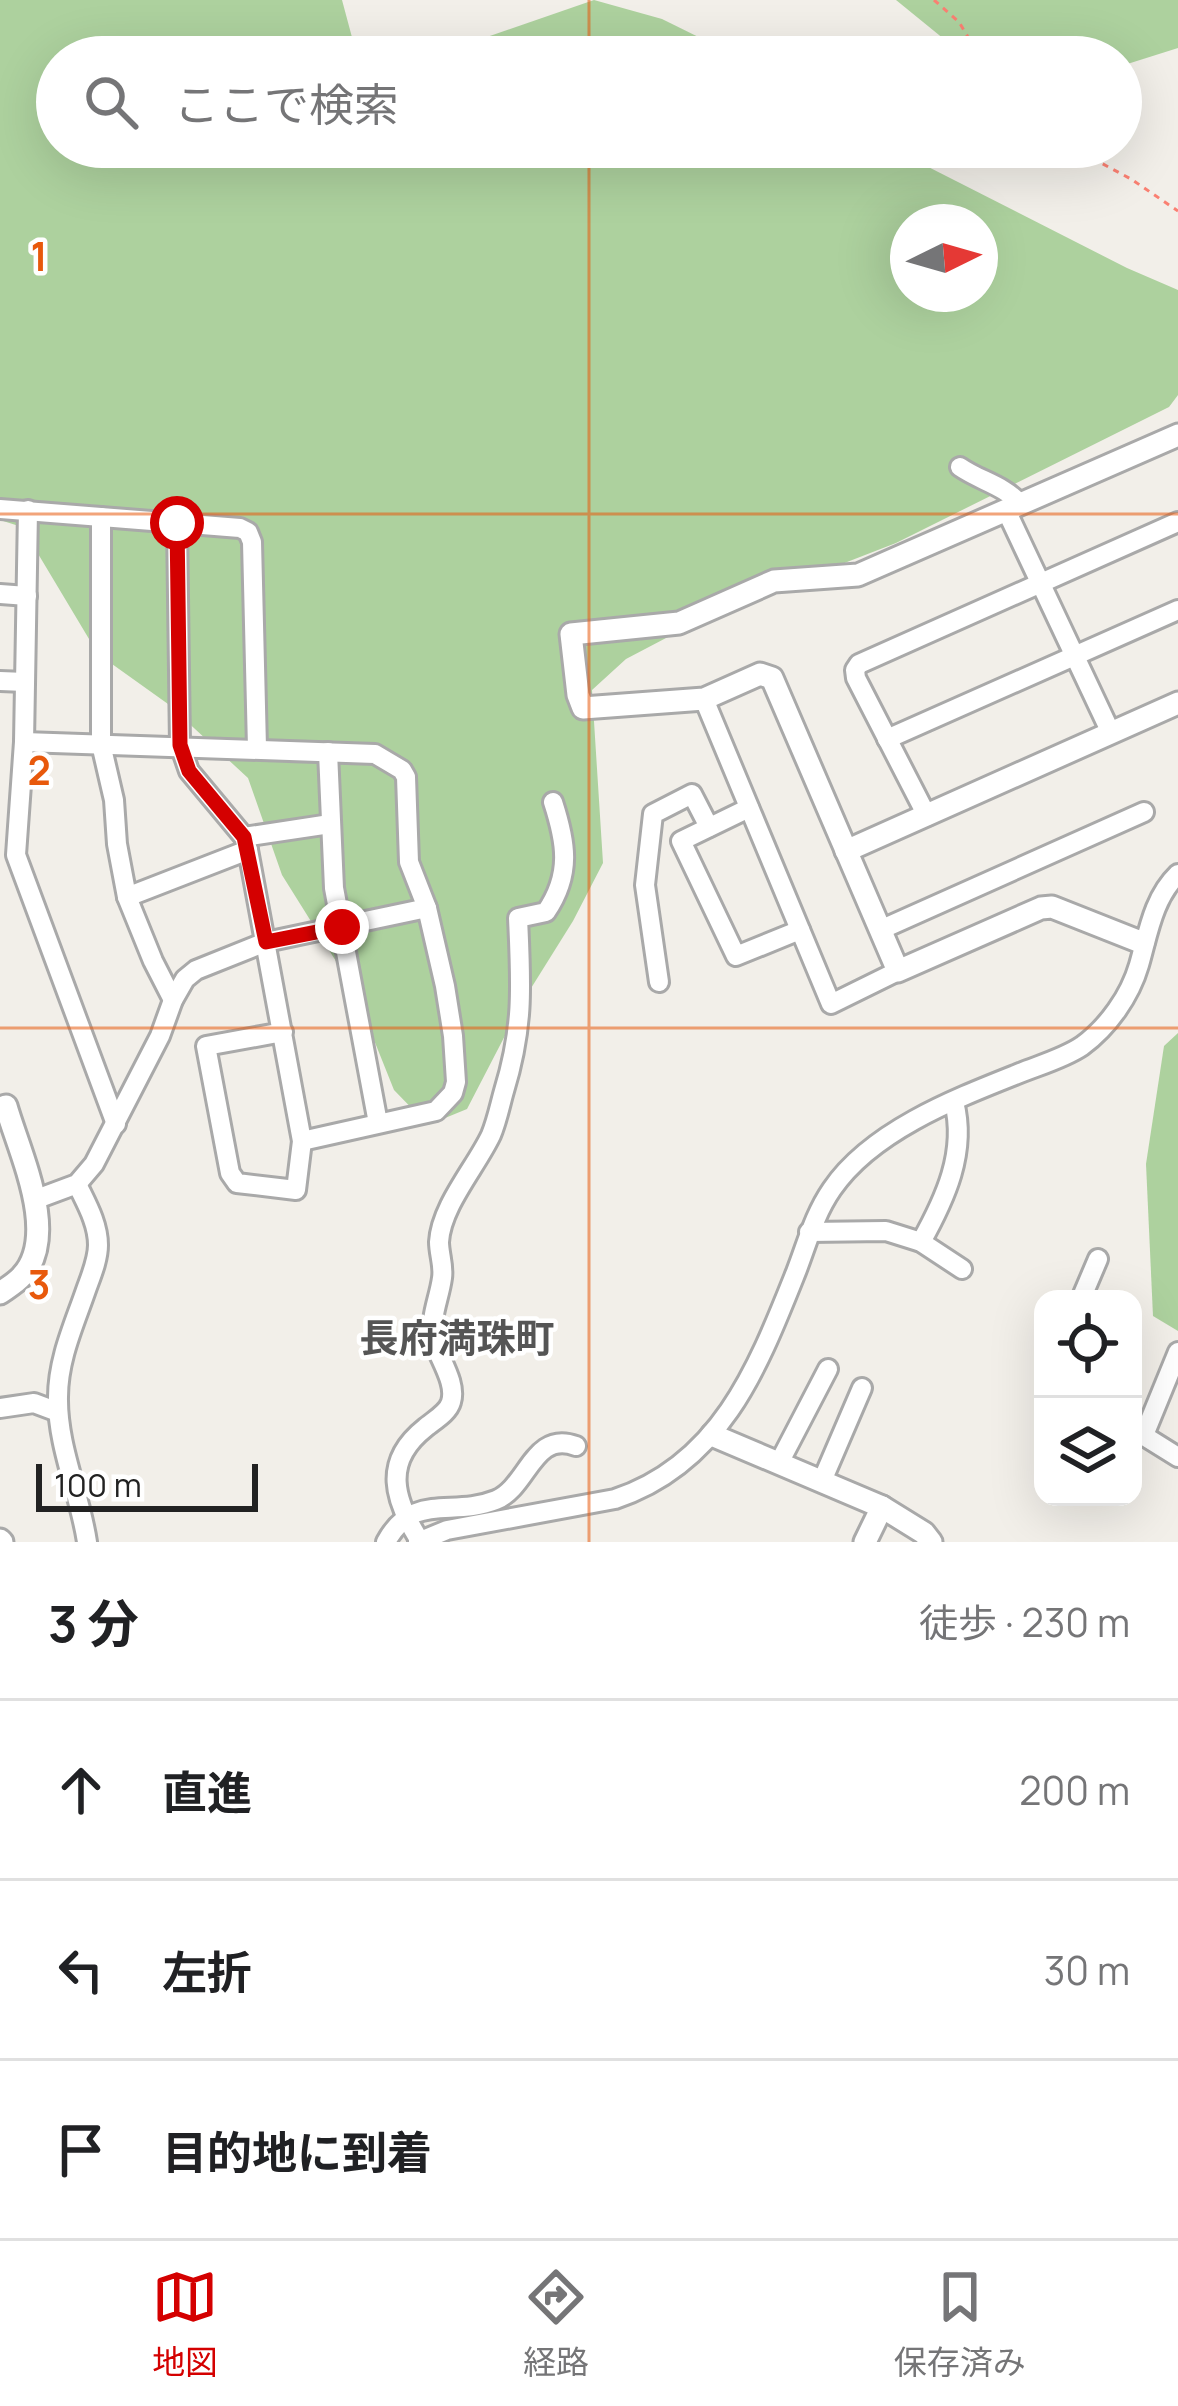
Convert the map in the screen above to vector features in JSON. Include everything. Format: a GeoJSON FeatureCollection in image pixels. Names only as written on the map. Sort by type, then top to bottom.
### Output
{"type":"FeatureCollection","features":[{"type":"Feature","properties":{"kind":"street"},"geometry":{"type":"LineString","coordinates":[[898,970],[772,679],[760,674],[704,699],[583,707],[571,634],[679,623],[774,580],[858,575],[1178,435]]}},
{"type":"Feature","properties":{"kind":"street"},"geometry":{"type":"LineString","coordinates":[[960,466],[1013,496],[1042,584],[1111,733]]}},
{"type":"Feature","properties":{"kind":"street"},"geometry":{"type":"LineString","coordinates":[[0,509],[248,532],[257,748]]}},
{"type":"Feature","properties":{"kind":"street"},"geometry":{"type":"LineString","coordinates":[[28,510],[24,742],[8,858],[116,1124]]}},
{"type":"Feature","properties":{"kind":"street"},"geometry":{"type":"LineString","coordinates":[[101,517],[101,744],[127,897],[173,1000]]}},
{"type":"Feature","properties":{"kind":"street"},"geometry":{"type":"LineString","coordinates":[[927,815],[856,677],[859,664],[1178,522]]}},
{"type":"Feature","properties":{"kind":"street"},"geometry":{"type":"LineString","coordinates":[[177,523],[180,745],[189,771],[246,843],[283,1032],[302,1141],[296,1190],[237,1184],[230,1173],[206,1046],[283,1032]]}},
{"type":"Feature","properties":{"kind":"street"},"geometry":{"type":"LineString","coordinates":[[0,595],[26,596]]}},
{"type":"Feature","properties":{"kind":"street"},"geometry":{"type":"LineString","coordinates":[[887,739],[1178,610]]}},
{"type":"Feature","properties":{"kind":"street"},"geometry":{"type":"LineString","coordinates":[[0,681],[25,682]]}},
{"type":"Feature","properties":{"kind":"street"},"geometry":{"type":"LineString","coordinates":[[704,699],[831,1004],[1041,908],[1052,907],[1143,943]]}},
{"type":"Feature","properties":{"kind":"street"},"geometry":{"type":"LineString","coordinates":[[846,851],[1178,704]]}},
{"type":"Feature","properties":{"kind":"street"},"geometry":{"type":"LineString","coordinates":[[24,742],[375,754],[402,770],[409,862],[427,908],[450,1020],[454,1093],[436,1112],[302,1141]]}},
{"type":"Feature","properties":{"kind":"street"},"geometry":{"type":"LineString","coordinates":[[328,752],[331,868],[378,1123]]}},
{"type":"Feature","properties":{"kind":"street"},"geometry":{"type":"LineString","coordinates":[[658,982],[645,885],[653,814],[692,794],[709,827]]}},
{"type":"Feature","properties":{"kind":"street"},"geometry":{"type":"LineString","coordinates":[[553,802],[566,851],[554,901],[546,912],[518,918],[522,974],[518,1043],[492,1132],[442,1228],[443,1276],[432,1319],[452,1401],[417,1434],[394,1476],[405,1517],[419,1541],[447,1530],[638,1491],[686,1461],[740,1397],[764,1350],[822,1204],[855,1159],[900,1128],[1081,1046],[1121,1004],[1139,966],[1143,943],[1170,903],[1170,882],[1178,874]]}},
{"type":"Feature","properties":{"kind":"street"},"geometry":{"type":"LineString","coordinates":[[749,808],[681,841],[736,956],[800,929]]}},
{"type":"Feature","properties":{"kind":"street"},"geometry":{"type":"LineString","coordinates":[[880,930],[1144,812]]}},
{"type":"Feature","properties":{"kind":"street"},"geometry":{"type":"LineString","coordinates":[[127,897],[246,843],[330,824]]}},
{"type":"Feature","properties":{"kind":"street"},"geometry":{"type":"LineString","coordinates":[[34,1200],[77,1184],[94,1164],[160,1036],[173,1000],[196,970],[266,942],[427,908]]}},
{"type":"Feature","properties":{"kind":"street"},"geometry":{"type":"LineString","coordinates":[[0,1293],[31,1264],[40,1229],[2,1101]]}},
{"type":"Feature","properties":{"kind":"street"},"geometry":{"type":"LineString","coordinates":[[920,1242],[940,1207],[958,1145],[954,1102]]}},
{"type":"Feature","properties":{"kind":"street"},"geometry":{"type":"LineString","coordinates":[[77,1184],[94,1220],[98,1246],[64,1350],[58,1412],[87,1542]]}},
{"type":"Feature","properties":{"kind":"street"},"geometry":{"type":"LineString","coordinates":[[809,1232],[886,1231],[920,1242],[962,1269]]}},
{"type":"Feature","properties":{"kind":"street"},"geometry":{"type":"LineString","coordinates":[[1085,1290],[1098,1259]]}},
{"type":"Feature","properties":{"kind":"street"},"geometry":{"type":"LineString","coordinates":[[1142,1426],[1178,1352]]}},
{"type":"Feature","properties":{"kind":"street"},"geometry":{"type":"LineString","coordinates":[[779,1463],[828,1369]]}},
{"type":"Feature","properties":{"kind":"street"},"geometry":{"type":"LineString","coordinates":[[822,1481],[862,1388]]}},
{"type":"Feature","properties":{"kind":"street"},"geometry":{"type":"LineString","coordinates":[[0,1408],[34,1403],[58,1412]]}},
{"type":"Feature","properties":{"kind":"street"},"geometry":{"type":"LineString","coordinates":[[1142,1434],[1178,1457]]}},
{"type":"Feature","properties":{"kind":"street"},"geometry":{"type":"LineString","coordinates":[[712,1435],[882,1507],[931,1542]]}},
{"type":"Feature","properties":{"kind":"street"},"geometry":{"type":"LineString","coordinates":[[386,1542],[405,1517],[491,1502],[505,1496],[546,1447],[564,1442],[576,1446]]}},
{"type":"Feature","properties":{"kind":"street"},"geometry":{"type":"LineString","coordinates":[[866,1542],[882,1507]]}},
{"type":"Feature","properties":{"kind":"path"},"geometry":{"type":"LineString","coordinates":[[934,0],[967,36]]}},
{"type":"Feature","properties":{"kind":"path"},"geometry":{"type":"LineString","coordinates":[[1112,168],[1178,211]]}},
{"type":"Feature","properties":{"kind":"green space"},"geometry":{"type":"Polygon","coordinates":[[[0,0],[342,0],[352,36],[36,36],[36,168],[930,168],[1178,290],[1178,395],[1169,407],[896,543],[708,616],[626,659],[592,690],[603,863],[467,1109],[428,1125],[394,1090],[354,990],[282,875],[248,778],[168,704],[98,654],[22,527],[0,520],[0,0]]]}},
{"type":"Feature","properties":{"kind":"green space"},"geometry":{"type":"Polygon","coordinates":[[[594,0],[662,19],[696,36],[490,36],[594,0]]]}},
{"type":"Feature","properties":{"kind":"green space"},"geometry":{"type":"Polygon","coordinates":[[[896,0],[1178,0],[1178,48],[1142,59],[1142,36],[940,36],[896,0]]]}},
{"type":"Feature","properties":{"kind":"green space"},"geometry":{"type":"Polygon","coordinates":[[[1178,1033],[1178,1331],[1153,1316],[1146,1164],[1164,1046],[1178,1033]]]}},
{"type":"Feature","properties":{"kind":"district","name":"長府満珠町"},"geometry":{"type":"Point","coordinates":[457,1338]}},
{"type":"Feature","properties":{"kind":"route"},"geometry":{"type":"LineString","coordinates":[[177,523],[180,745],[189,771],[244,837],[266,942],[342,927]]}}]}
